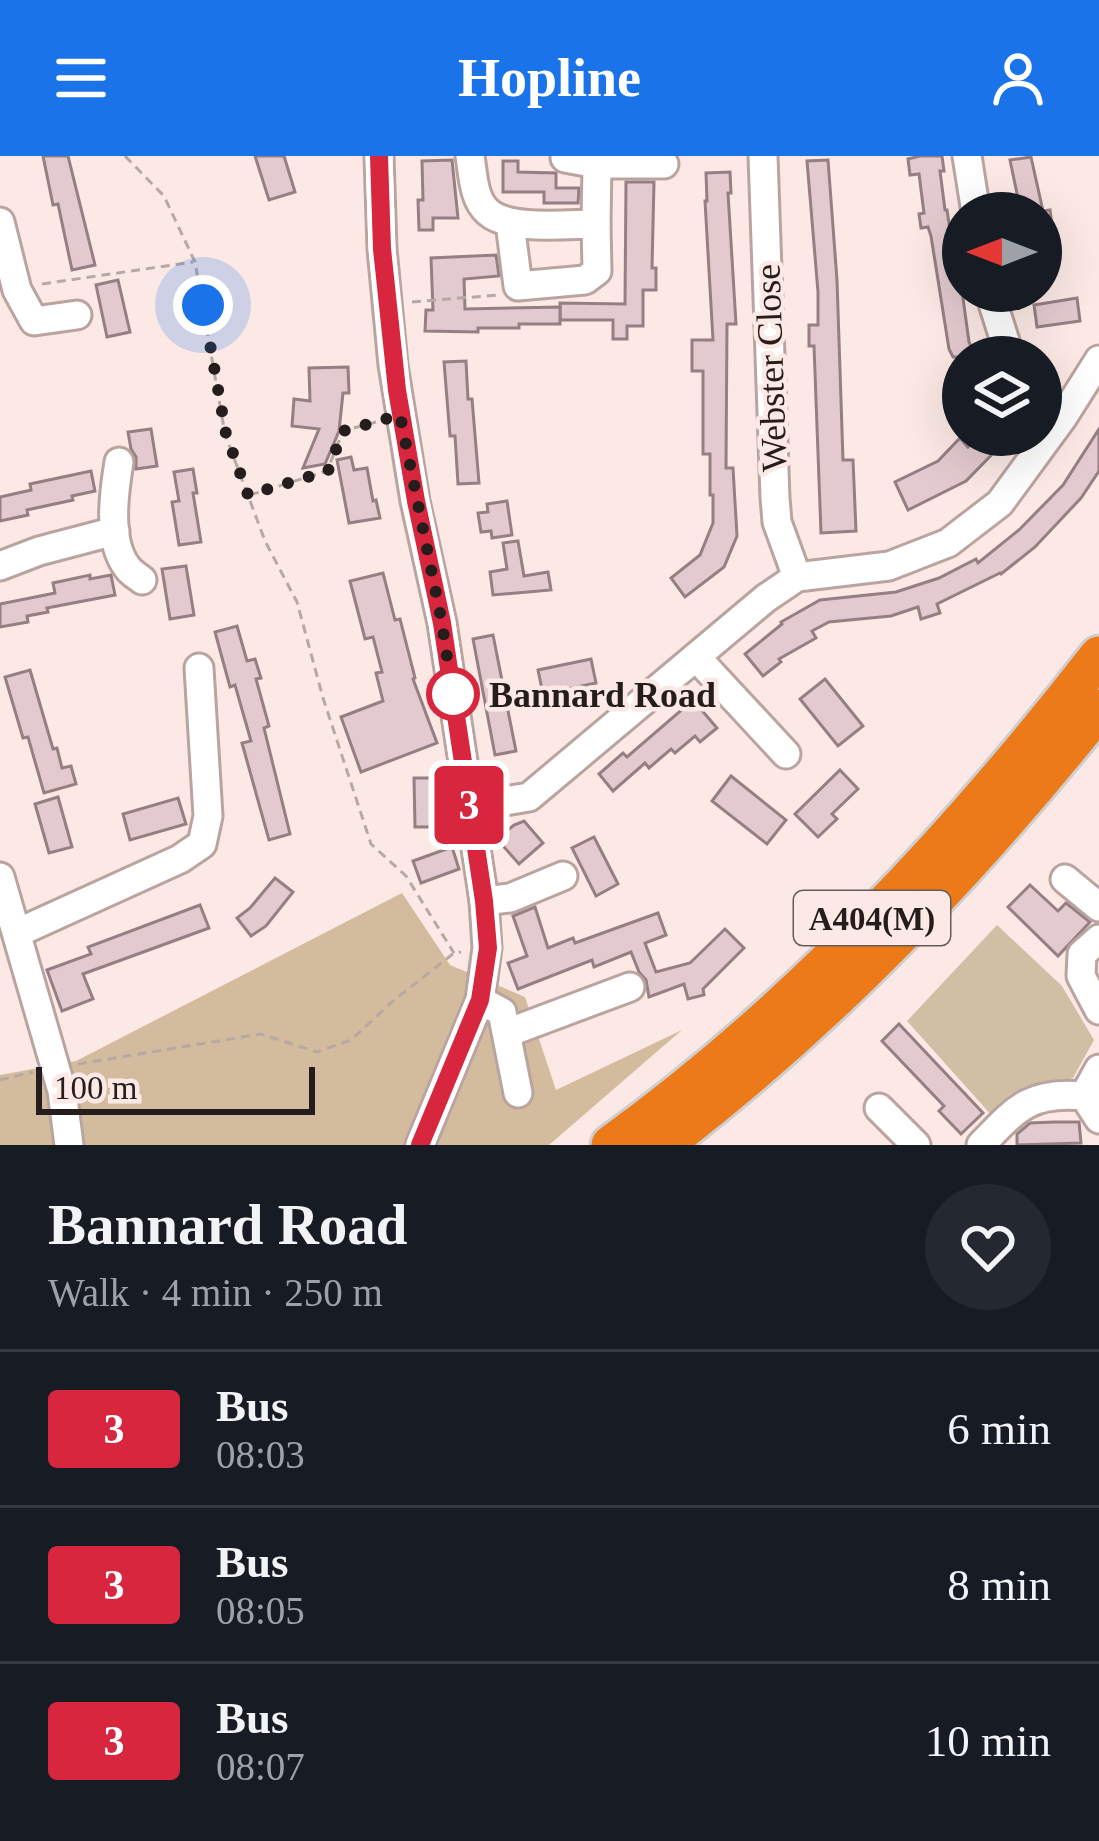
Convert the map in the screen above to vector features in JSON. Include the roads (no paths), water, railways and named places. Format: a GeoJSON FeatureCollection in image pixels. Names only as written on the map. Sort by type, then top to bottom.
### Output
{"type":"FeatureCollection","features":[{"type":"Feature","properties":{"kind":"highway","name":"A404(M)"},"geometry":{"type":"LineString","coordinates":[[611,1145],[746,1035],[876,914],[989,791],[1099,656]]}},
{"type":"Feature","properties":{"kind":"highway","name":"A404(M)"},"geometry":{"type":"LineString","coordinates":[[663,1145],[762,1066],[922,914],[1099,709]]}},
{"type":"Feature","properties":{"kind":"street"},"geometry":{"type":"LineString","coordinates":[[379,156],[386,304],[400,415],[442,623],[488,948],[480,1000],[420,1145]]}},
{"type":"Feature","properties":{"kind":"street"},"geometry":{"type":"LineString","coordinates":[[470,156],[476,192],[486,212],[510,224],[596,224]]}},
{"type":"Feature","properties":{"kind":"street","name":"Webster Close"},"geometry":{"type":"LineString","coordinates":[[763,156],[775,498],[777,522],[797,577]]}},
{"type":"Feature","properties":{"kind":"street"},"geometry":{"type":"LineString","coordinates":[[967,156],[973,192]]}},
{"type":"Feature","properties":{"kind":"street"},"geometry":{"type":"LineString","coordinates":[[565,158],[597,164],[664,164]]}},
{"type":"Feature","properties":{"kind":"street"},"geometry":{"type":"LineString","coordinates":[[510,224],[518,286],[585,280],[597,271],[597,164]]}},
{"type":"Feature","properties":{"kind":"street"},"geometry":{"type":"LineString","coordinates":[[0,222],[17,290],[34,321],[77,315]]}},
{"type":"Feature","properties":{"kind":"street"},"geometry":{"type":"LineString","coordinates":[[469,806],[529,797],[797,577],[889,566],[948,543],[1000,503],[1064,417],[1099,360]]}},
{"type":"Feature","properties":{"kind":"street"},"geometry":{"type":"LineString","coordinates":[[118,462],[114,518],[125,566],[142,580]]}},
{"type":"Feature","properties":{"kind":"street"},"geometry":{"type":"LineString","coordinates":[[0,566],[114,518]]}},
{"type":"Feature","properties":{"kind":"street"},"geometry":{"type":"LineString","coordinates":[[696,657],[786,754]]}},
{"type":"Feature","properties":{"kind":"street"},"geometry":{"type":"LineString","coordinates":[[17,933],[180,859],[202,844],[208,816],[199,668]]}},
{"type":"Feature","properties":{"kind":"street"},"geometry":{"type":"LineString","coordinates":[[484,901],[510,898],[563,876]]}},
{"type":"Feature","properties":{"kind":"street"},"geometry":{"type":"LineString","coordinates":[[1065,879],[1099,907]]}},
{"type":"Feature","properties":{"kind":"street"},"geometry":{"type":"LineString","coordinates":[[1,885],[62,1091],[69,1145]]}},
{"type":"Feature","properties":{"kind":"street"},"geometry":{"type":"LineString","coordinates":[[1099,938],[1082,954],[1081,976],[1099,1010]]}},
{"type":"Feature","properties":{"kind":"street"},"geometry":{"type":"LineString","coordinates":[[507,1033],[630,987]]}},
{"type":"Feature","properties":{"kind":"street"},"geometry":{"type":"LineString","coordinates":[[480,1000],[502,1012],[518,1093]]}},
{"type":"Feature","properties":{"kind":"street"},"geometry":{"type":"LineString","coordinates":[[981,1145],[1018,1107],[1060,1094],[1091,1107],[1099,1069]]}},
{"type":"Feature","properties":{"kind":"street"},"geometry":{"type":"LineString","coordinates":[[879,1108],[916,1145]]}},
{"type":"Feature","properties":{"kind":"place","name":"Bannard Road"},"geometry":{"type":"Point","coordinates":[453,694]}}]}
